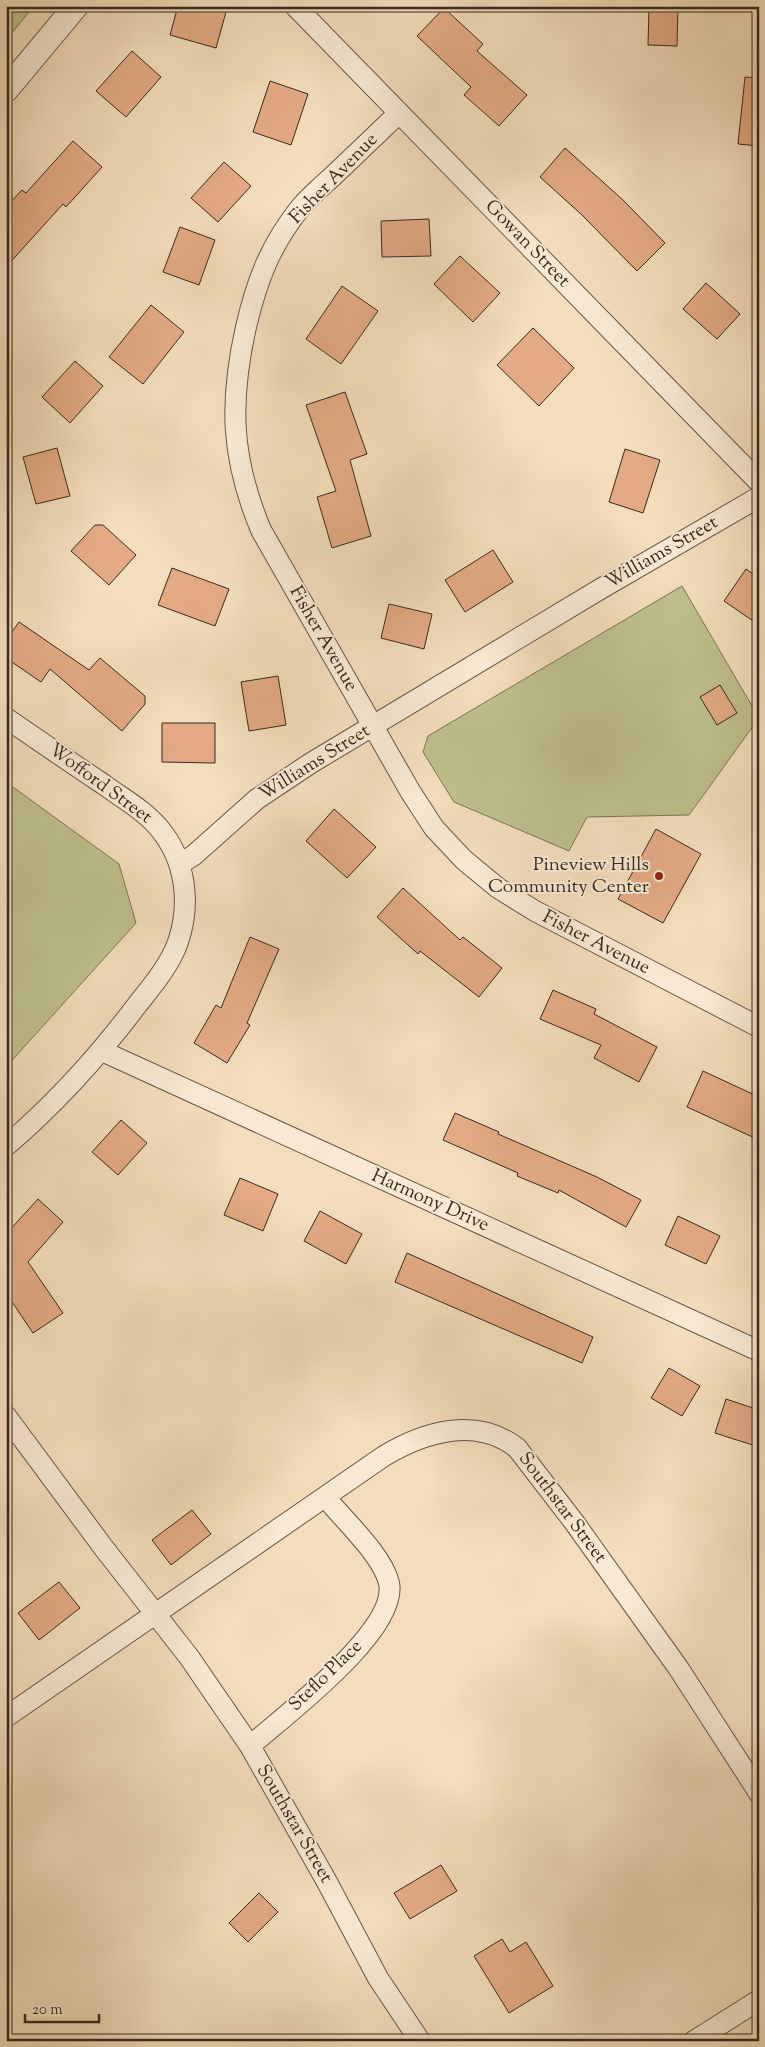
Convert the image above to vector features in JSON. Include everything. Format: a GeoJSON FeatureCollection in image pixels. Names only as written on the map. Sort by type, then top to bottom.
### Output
{"type":"FeatureCollection","features":[{"type":"Feature","properties":{"kind":"street"},"geometry":{"type":"LineString","coordinates":[[6,90],[76,6]]}},
{"type":"Feature","properties":{"kind":"street","name":"Gowan Street"},"geometry":{"type":"LineString","coordinates":[[295,6],[759,482]]}},
{"type":"Feature","properties":{"kind":"street","name":"Fisher Avenue"},"geometry":{"type":"LineString","coordinates":[[399,113],[301,206],[275,243],[256,284],[237,369],[234,410],[236,447],[244,483],[261,530],[410,792],[434,828],[464,860],[498,888],[535,911],[759,1027]]}},
{"type":"Feature","properties":{"kind":"street","name":"Williams Street"},"geometry":{"type":"LineString","coordinates":[[180,864],[257,799],[311,763],[602,588],[759,497]]}},
{"type":"Feature","properties":{"kind":"street","name":"Wofford Street"},"geometry":{"type":"LineString","coordinates":[[6,718],[146,815],[168,841],[180,864]]}},
{"type":"Feature","properties":{"kind":"street"},"geometry":{"type":"LineString","coordinates":[[6,1146],[77,1079],[102,1051],[150,988],[178,944],[184,919],[186,893],[180,864]]}},
{"type":"Feature","properties":{"kind":"street","name":"Harmony Drive"},"geometry":{"type":"LineString","coordinates":[[102,1051],[759,1351]]}},
{"type":"Feature","properties":{"kind":"street","name":"Southstar Street"},"geometry":{"type":"LineString","coordinates":[[6,1416],[189,1658],[250,1746],[327,1882],[378,1978],[420,2041]]}},
{"type":"Feature","properties":{"kind":"street","name":"Southstar Street"},"geometry":{"type":"LineString","coordinates":[[155,1615],[384,1456],[418,1438],[458,1430],[486,1433],[508,1441],[517,1448],[574,1522],[679,1669],[759,1793]]}},
{"type":"Feature","properties":{"kind":"street","name":"Steflo Place"},"geometry":{"type":"LineString","coordinates":[[250,1746],[349,1659],[382,1618],[390,1600],[389,1582],[377,1559],[326,1498]]}},
{"type":"Feature","properties":{"kind":"street"},"geometry":{"type":"LineString","coordinates":[[6,1717],[155,1615]]}},
{"type":"Feature","properties":{"kind":"street"},"geometry":{"type":"LineString","coordinates":[[694,2041],[759,2000]]}},
{"type":"Feature","properties":{"kind":"green space"},"geometry":{"type":"Polygon","coordinates":[[[6,6],[34,6],[6,40],[6,6]]]}},
{"type":"Feature","properties":{"kind":"green space"},"geometry":{"type":"Polygon","coordinates":[[[682,586],[759,718],[689,815],[587,817],[569,851],[454,802],[423,752],[428,736],[682,586]]]}},
{"type":"Feature","properties":{"kind":"green space"},"geometry":{"type":"Polygon","coordinates":[[[6,782],[119,864],[136,923],[6,1067],[6,782]]]}},
{"type":"Feature","properties":{"kind":"building"},"geometry":{"type":"Polygon","coordinates":[[[178,6],[206,6],[226,12],[216,48],[170,35],[178,6]]]}},
{"type":"Feature","properties":{"kind":"building"},"geometry":{"type":"Polygon","coordinates":[[[649,6],[678,6],[677,46],[648,45],[649,6]]]}},
{"type":"Feature","properties":{"kind":"building"},"geometry":{"type":"Polygon","coordinates":[[[444,8],[483,44],[477,51],[527,95],[499,126],[464,95],[471,87],[417,36],[444,8]]]}},
{"type":"Feature","properties":{"kind":"building"},"geometry":{"type":"Polygon","coordinates":[[[132,51],[161,77],[126,117],[96,91],[132,51]]]}},
{"type":"Feature","properties":{"kind":"building"},"geometry":{"type":"Polygon","coordinates":[[[745,77],[759,78],[759,146],[738,144],[745,77]]]}},
{"type":"Feature","properties":{"kind":"building"},"geometry":{"type":"Polygon","coordinates":[[[270,81],[308,94],[291,145],[253,132],[270,81]]]}},
{"type":"Feature","properties":{"kind":"building"},"geometry":{"type":"Polygon","coordinates":[[[73,141],[102,167],[66,207],[63,204],[6,267],[6,207],[22,190],[26,193],[73,141]]]}},
{"type":"Feature","properties":{"kind":"building"},"geometry":{"type":"Polygon","coordinates":[[[565,148],[623,200],[665,243],[637,271],[582,215],[540,177],[565,148]]]}},
{"type":"Feature","properties":{"kind":"building"},"geometry":{"type":"Polygon","coordinates":[[[224,162],[251,186],[218,222],[191,198],[224,162]]]}},
{"type":"Feature","properties":{"kind":"building"},"geometry":{"type":"Polygon","coordinates":[[[429,219],[431,256],[382,257],[381,221],[429,219]]]}},
{"type":"Feature","properties":{"kind":"building"},"geometry":{"type":"Polygon","coordinates":[[[180,227],[215,240],[199,285],[163,272],[180,227]]]}},
{"type":"Feature","properties":{"kind":"building"},"geometry":{"type":"Polygon","coordinates":[[[460,256],[500,293],[473,322],[434,284],[460,256]]]}},
{"type":"Feature","properties":{"kind":"building"},"geometry":{"type":"Polygon","coordinates":[[[706,283],[740,314],[717,339],[683,309],[706,283]]]}},
{"type":"Feature","properties":{"kind":"building"},"geometry":{"type":"Polygon","coordinates":[[[342,286],[378,311],[341,364],[306,339],[342,286]]]}},
{"type":"Feature","properties":{"kind":"building"},"geometry":{"type":"Polygon","coordinates":[[[151,305],[184,332],[143,384],[109,357],[151,305]]]}},
{"type":"Feature","properties":{"kind":"building"},"geometry":{"type":"Polygon","coordinates":[[[533,328],[574,368],[539,406],[497,365],[533,328]]]}},
{"type":"Feature","properties":{"kind":"building"},"geometry":{"type":"Polygon","coordinates":[[[75,361],[103,386],[70,423],[42,397],[75,361]]]}},
{"type":"Feature","properties":{"kind":"building"},"geometry":{"type":"Polygon","coordinates":[[[345,392],[367,454],[350,460],[371,536],[332,548],[317,497],[336,491],[306,405],[345,392]]]}},
{"type":"Feature","properties":{"kind":"building"},"geometry":{"type":"Polygon","coordinates":[[[57,448],[70,496],[36,504],[23,457],[57,448]]]}},
{"type":"Feature","properties":{"kind":"building"},"geometry":{"type":"Polygon","coordinates":[[[625,449],[660,460],[643,513],[609,502],[625,449]]]}},
{"type":"Feature","properties":{"kind":"building"},"geometry":{"type":"Polygon","coordinates":[[[95,525],[103,525],[136,555],[109,585],[71,551],[95,525]]]}},
{"type":"Feature","properties":{"kind":"building"},"geometry":{"type":"Polygon","coordinates":[[[493,550],[513,582],[465,612],[445,580],[493,550]]]}},
{"type":"Feature","properties":{"kind":"building"},"geometry":{"type":"Polygon","coordinates":[[[172,568],[229,589],[215,626],[158,605],[172,568]]]}},
{"type":"Feature","properties":{"kind":"building"},"geometry":{"type":"Polygon","coordinates":[[[746,569],[759,578],[759,625],[724,601],[746,569]]]}},
{"type":"Feature","properties":{"kind":"building"},"geometry":{"type":"Polygon","coordinates":[[[389,604],[432,614],[424,649],[381,638],[389,604]]]}},
{"type":"Feature","properties":{"kind":"building"},"geometry":{"type":"Polygon","coordinates":[[[19,622],[89,670],[100,658],[145,696],[145,704],[122,731],[50,669],[41,682],[6,658],[6,640],[19,622]]]}},
{"type":"Feature","properties":{"kind":"building"},"geometry":{"type":"Polygon","coordinates":[[[278,676],[286,725],[249,731],[241,682],[278,676]]]}},
{"type":"Feature","properties":{"kind":"building"},"geometry":{"type":"Polygon","coordinates":[[[720,685],[737,713],[717,725],[700,697],[720,685]]]}},
{"type":"Feature","properties":{"kind":"building"},"geometry":{"type":"Polygon","coordinates":[[[162,723],[215,723],[215,763],[162,762],[162,723]]]}},
{"type":"Feature","properties":{"kind":"building"},"geometry":{"type":"Polygon","coordinates":[[[334,809],[376,847],[347,878],[306,841],[334,809]]]}},
{"type":"Feature","properties":{"kind":"building","name":"Pineview Hills Community Center"},"geometry":{"type":"Polygon","coordinates":[[[656,829],[701,854],[663,923],[618,899],[656,829]]]}},
{"type":"Feature","properties":{"kind":"building"},"geometry":{"type":"Polygon","coordinates":[[[403,888],[460,940],[463,937],[502,968],[479,997],[420,951],[418,954],[377,917],[403,888]]]}},
{"type":"Feature","properties":{"kind":"building"},"geometry":{"type":"Polygon","coordinates":[[[250,937],[279,949],[247,1023],[250,1025],[227,1063],[194,1043],[216,1005],[221,1008],[250,937]]]}},
{"type":"Feature","properties":{"kind":"building"},"geometry":{"type":"Polygon","coordinates":[[[553,990],[596,1009],[594,1014],[657,1047],[639,1082],[594,1058],[601,1045],[540,1019],[553,990]]]}},
{"type":"Feature","properties":{"kind":"building"},"geometry":{"type":"Polygon","coordinates":[[[703,1071],[759,1097],[759,1140],[687,1107],[703,1071]]]}},
{"type":"Feature","properties":{"kind":"building"},"geometry":{"type":"Polygon","coordinates":[[[455,1113],[597,1177],[641,1200],[626,1227],[559,1190],[558,1193],[517,1176],[518,1173],[443,1140],[455,1113]]]}},
{"type":"Feature","properties":{"kind":"building"},"geometry":{"type":"Polygon","coordinates":[[[121,1120],[147,1143],[118,1175],[92,1152],[121,1120]]]}},
{"type":"Feature","properties":{"kind":"building"},"geometry":{"type":"Polygon","coordinates":[[[240,1178],[278,1194],[263,1231],[224,1215],[240,1178]]]}},
{"type":"Feature","properties":{"kind":"building"},"geometry":{"type":"Polygon","coordinates":[[[38,1199],[63,1222],[28,1262],[63,1313],[33,1333],[6,1293],[6,1234],[38,1199]]]}},
{"type":"Feature","properties":{"kind":"building"},"geometry":{"type":"Polygon","coordinates":[[[320,1211],[362,1234],[346,1264],[304,1241],[320,1211]]]}},
{"type":"Feature","properties":{"kind":"building"},"geometry":{"type":"Polygon","coordinates":[[[678,1216],[720,1236],[706,1264],[665,1245],[678,1216]]]}},
{"type":"Feature","properties":{"kind":"building"},"geometry":{"type":"Polygon","coordinates":[[[407,1253],[593,1337],[582,1363],[395,1282],[407,1253]]]}},
{"type":"Feature","properties":{"kind":"building"},"geometry":{"type":"Polygon","coordinates":[[[669,1368],[700,1386],[682,1416],[651,1398],[669,1368]]]}},
{"type":"Feature","properties":{"kind":"building"},"geometry":{"type":"Polygon","coordinates":[[[726,1399],[759,1410],[759,1447],[715,1433],[726,1399]]]}},
{"type":"Feature","properties":{"kind":"building"},"geometry":{"type":"Polygon","coordinates":[[[192,1510],[211,1534],[171,1565],[152,1540],[192,1510]]]}},
{"type":"Feature","properties":{"kind":"building"},"geometry":{"type":"Polygon","coordinates":[[[59,1582],[80,1608],[39,1640],[18,1613],[59,1582]]]}},
{"type":"Feature","properties":{"kind":"building"},"geometry":{"type":"Polygon","coordinates":[[[441,1865],[457,1891],[410,1919],[394,1893],[441,1865]]]}},
{"type":"Feature","properties":{"kind":"building"},"geometry":{"type":"Polygon","coordinates":[[[259,1893],[278,1912],[248,1942],[229,1923],[259,1893]]]}},
{"type":"Feature","properties":{"kind":"building"},"geometry":{"type":"Polygon","coordinates":[[[502,1939],[510,1952],[526,1942],[553,1986],[509,2013],[474,1956],[502,1939]]]}},
{"type":"Feature","properties":{"kind":"place","name":"Pineview Hills Community Center"},"geometry":{"type":"Point","coordinates":[659,876]}}]}
